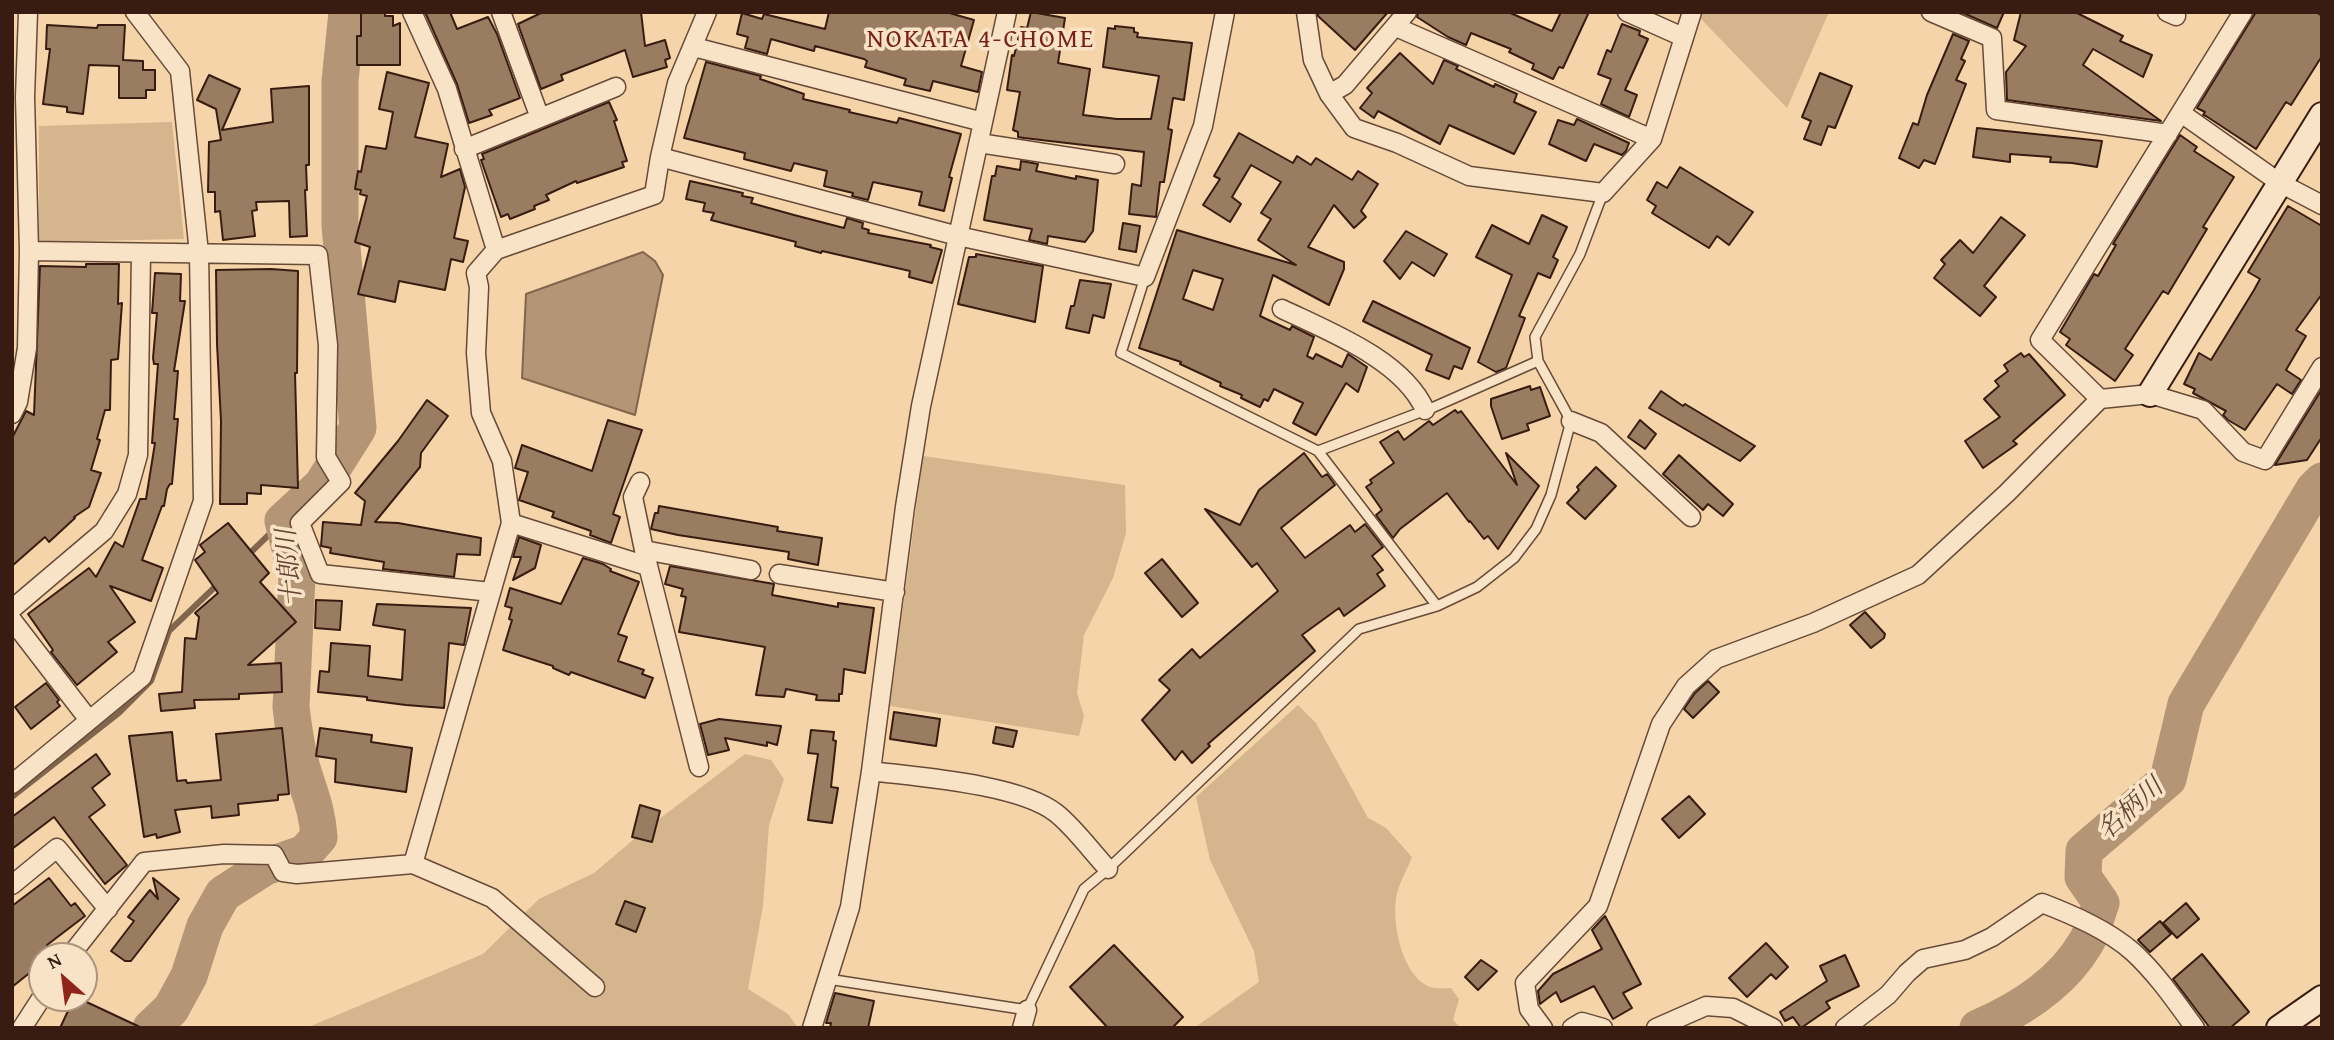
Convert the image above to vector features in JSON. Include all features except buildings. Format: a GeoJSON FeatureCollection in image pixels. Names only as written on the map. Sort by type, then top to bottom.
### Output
{"type":"FeatureCollection","features":[{"type":"Feature","properties":{"kind":"street"},"geometry":{"type":"LineString","coordinates":[[12,414],[18,402],[27,348],[29,251],[19,94],[28,12]]}},
{"type":"Feature","properties":{"kind":"street"},"geometry":{"type":"LineString","coordinates":[[12,784],[142,677],[203,501],[200,253],[180,71],[135,12]]}},
{"type":"Feature","properties":{"kind":"street"},"geometry":{"type":"LineString","coordinates":[[412,12],[447,89],[496,250]]}},
{"type":"Feature","properties":{"kind":"street"},"geometry":{"type":"LineString","coordinates":[[501,12],[540,118]]}},
{"type":"Feature","properties":{"kind":"street"},"geometry":{"type":"LineString","coordinates":[[412,864],[511,523],[502,460],[481,413],[476,353],[479,287],[475,273],[496,250],[654,195],[677,83],[707,12]]}},
{"type":"Feature","properties":{"kind":"street"},"geometry":{"type":"LineString","coordinates":[[660,157],[958,236],[1145,277],[1203,126],[1225,12]]}},
{"type":"Feature","properties":{"kind":"street"},"geometry":{"type":"LineString","coordinates":[[1306,12],[1313,60],[1329,94],[1354,128],[1397,143],[1469,176],[1603,193],[1652,139],[1692,12]]}},
{"type":"Feature","properties":{"kind":"street"},"geometry":{"type":"LineString","coordinates":[[1329,94],[1345,85],[1407,12]]}},
{"type":"Feature","properties":{"kind":"street"},"geometry":{"type":"LineString","coordinates":[[1627,12],[1683,37]]}},
{"type":"Feature","properties":{"kind":"street"},"geometry":{"type":"LineString","coordinates":[[1931,12],[1993,38],[1996,110],[2168,134]]}},
{"type":"Feature","properties":{"kind":"street"},"geometry":{"type":"LineString","coordinates":[[2167,12],[2176,16],[2176,12]]}},
{"type":"Feature","properties":{"kind":"street"},"geometry":{"type":"LineString","coordinates":[[2100,399],[2040,340],[2243,12]]}},
{"type":"Feature","properties":{"kind":"street"},"geometry":{"type":"LineString","coordinates":[[812,1028],[850,907],[921,407],[979,142],[1002,14]]}},
{"type":"Feature","properties":{"kind":"street"},"geometry":{"type":"LineString","coordinates":[[1395,27],[1652,139]]}},
{"type":"Feature","properties":{"kind":"street"},"geometry":{"type":"LineString","coordinates":[[694,47],[983,122]]}},
{"type":"Feature","properties":{"kind":"street"},"geometry":{"type":"LineString","coordinates":[[464,149],[616,87]]}},
{"type":"Feature","properties":{"kind":"street"},"geometry":{"type":"LineString","coordinates":[[2181,113],[2280,183],[2322,205]]}},
{"type":"Feature","properties":{"kind":"street"},"geometry":{"type":"LineString","coordinates":[[2150,394],[2322,114]]}},
{"type":"Feature","properties":{"kind":"street"},"geometry":{"type":"LineString","coordinates":[[979,142],[1115,164]]}},
{"type":"Feature","properties":{"kind":"street"},"geometry":{"type":"LineString","coordinates":[[29,251],[318,255],[328,345],[326,457],[341,482],[300,523],[320,574],[491,592]]}},
{"type":"Feature","properties":{"kind":"street"},"geometry":{"type":"LineString","coordinates":[[12,609],[104,531],[127,494],[138,455],[141,253]]}},
{"type":"Feature","properties":{"kind":"street"},"geometry":{"type":"LineString","coordinates":[[1283,309],[1369,351],[1418,393],[1425,410]]}},
{"type":"Feature","properties":{"kind":"street"},"geometry":{"type":"LineString","coordinates":[[1543,1028],[1528,1009],[1525,983],[1598,906],[1661,724],[1686,686],[1716,659],[1813,623],[1918,575],[2007,493],[2100,399],[2150,394],[2203,410],[2243,452],[2265,460],[2322,367]]}},
{"type":"Feature","properties":{"kind":"street"},"geometry":{"type":"LineString","coordinates":[[1571,421],[1601,433],[1691,517]]}},
{"type":"Feature","properties":{"kind":"street"},"geometry":{"type":"LineString","coordinates":[[640,482],[633,497],[645,558],[699,767]]}},
{"type":"Feature","properties":{"kind":"street"},"geometry":{"type":"LineString","coordinates":[[511,523],[645,558],[751,570]]}},
{"type":"Feature","properties":{"kind":"street"},"geometry":{"type":"LineString","coordinates":[[779,574],[895,593]]}},
{"type":"Feature","properties":{"kind":"street"},"geometry":{"type":"LineString","coordinates":[[12,620],[89,720]]}},
{"type":"Feature","properties":{"kind":"street"},"geometry":{"type":"LineString","coordinates":[[871,771],[963,783],[1019,795],[1056,812],[1108,869]]}},
{"type":"Feature","properties":{"kind":"street"},"geometry":{"type":"LineString","coordinates":[[12,885],[57,848],[108,909]]}},
{"type":"Feature","properties":{"kind":"street"},"geometry":{"type":"LineString","coordinates":[[81,942],[144,862],[224,854],[274,855],[279,865],[297,874],[412,864],[492,898],[595,986]]}},
{"type":"Feature","properties":{"kind":"street"},"geometry":{"type":"LineString","coordinates":[[1844,1028],[1888,995],[1923,959],[1965,950],[1992,937],[2042,903],[2091,926],[2138,958],[2195,1028]]}},
{"type":"Feature","properties":{"kind":"street"},"geometry":{"type":"LineString","coordinates":[[2279,1028],[2322,998]]}},
{"type":"Feature","properties":{"kind":"street"},"geometry":{"type":"LineString","coordinates":[[1656,1028],[1706,1006],[1733,1008],[1773,1028]]}},
{"type":"Feature","properties":{"kind":"street"},"geometry":{"type":"LineString","coordinates":[[1022,1028],[1027,1010]]}},
{"type":"Feature","properties":{"kind":"street"},"geometry":{"type":"LineString","coordinates":[[22,1028],[32,1012]]}},
{"type":"Feature","properties":{"kind":"street"},"geometry":{"type":"LineString","coordinates":[[1572,1028],[1582,1022],[1603,1028]]}},
{"type":"Feature","properties":{"kind":"lane"},"geometry":{"type":"LineString","coordinates":[[828,979],[1027,1010],[1084,889],[1359,629],[1437,606],[1477,587],[1514,558],[1536,528],[1551,495],[1571,421],[1538,361],[1535,337],[1580,254],[1603,193]]}},
{"type":"Feature","properties":{"kind":"lane"},"geometry":{"type":"LineString","coordinates":[[1145,277],[1121,353],[1318,451],[1437,606]]}},
{"type":"Feature","properties":{"kind":"lane"},"geometry":{"type":"LineString","coordinates":[[1318,451],[1425,410],[1538,361]]}},
{"type":"Feature","properties":{"kind":"shaded area"},"geometry":{"type":"Polygon","coordinates":[[[1703,12],[1829,12],[1787,108],[1701,19],[1703,12]]]}},
{"type":"Feature","properties":{"kind":"shaded area"},"geometry":{"type":"Polygon","coordinates":[[[172,122],[184,239],[39,242],[39,126],[172,122]]]}},
{"type":"Feature","properties":{"kind":"shaded area"},"geometry":{"type":"Polygon","coordinates":[[[643,252],[655,261],[663,275],[635,415],[522,378],[526,294],[643,252]]]}},
{"type":"Feature","properties":{"kind":"shaded area"},"geometry":{"type":"Polygon","coordinates":[[[923,456],[1125,485],[1126,533],[1113,578],[1084,635],[1077,693],[1084,716],[1079,736],[890,706],[923,456]]]}},
{"type":"Feature","properties":{"kind":"shaded area"},"geometry":{"type":"Polygon","coordinates":[[[1298,705],[1316,723],[1368,818],[1386,828],[1412,857],[1396,898],[1396,922],[1402,951],[1414,975],[1423,983],[1434,988],[1451,988],[1459,999],[1453,1020],[1461,1028],[1194,1028],[1259,982],[1254,951],[1210,860],[1196,797],[1298,705]]]}},
{"type":"Feature","properties":{"kind":"shaded area"},"geometry":{"type":"Polygon","coordinates":[[[745,754],[771,760],[784,779],[769,825],[763,906],[748,989],[788,1014],[798,1028],[306,1028],[483,954],[539,899],[594,873],[646,829],[745,754]]]}},
{"type":"Feature","properties":{"kind":"waterway","name":"十郎川"},"geometry":{"type":"LineString","coordinates":[[151,1028],[171,1009],[189,976],[205,926],[223,894],[265,867],[305,853],[319,837],[314,805],[298,751],[291,707],[297,576],[283,521],[322,485],[358,428],[340,225],[340,81],[347,12]]}},
{"type":"Feature","properties":{"kind":"waterway","name":"名柄川"},"geometry":{"type":"LineString","coordinates":[[1978,1028],[2009,1013],[2038,994],[2064,971],[2085,944],[2101,903],[2083,877],[2084,851],[2168,779],[2186,704],[2314,489],[2322,481]]}},
{"type":"Feature","properties":{"kind":"waterway"},"geometry":{"type":"LineString","coordinates":[[246,557],[283,521]]}},
{"type":"Feature","properties":{"kind":"waterway"},"geometry":{"type":"LineString","coordinates":[[12,797],[119,713],[151,681],[169,631],[218,584]]}},
{"type":"Feature","properties":{"kind":"district","name":"NOKATA 4-CHOME"},"geometry":{"type":"Point","coordinates":[981,40]}}]}
